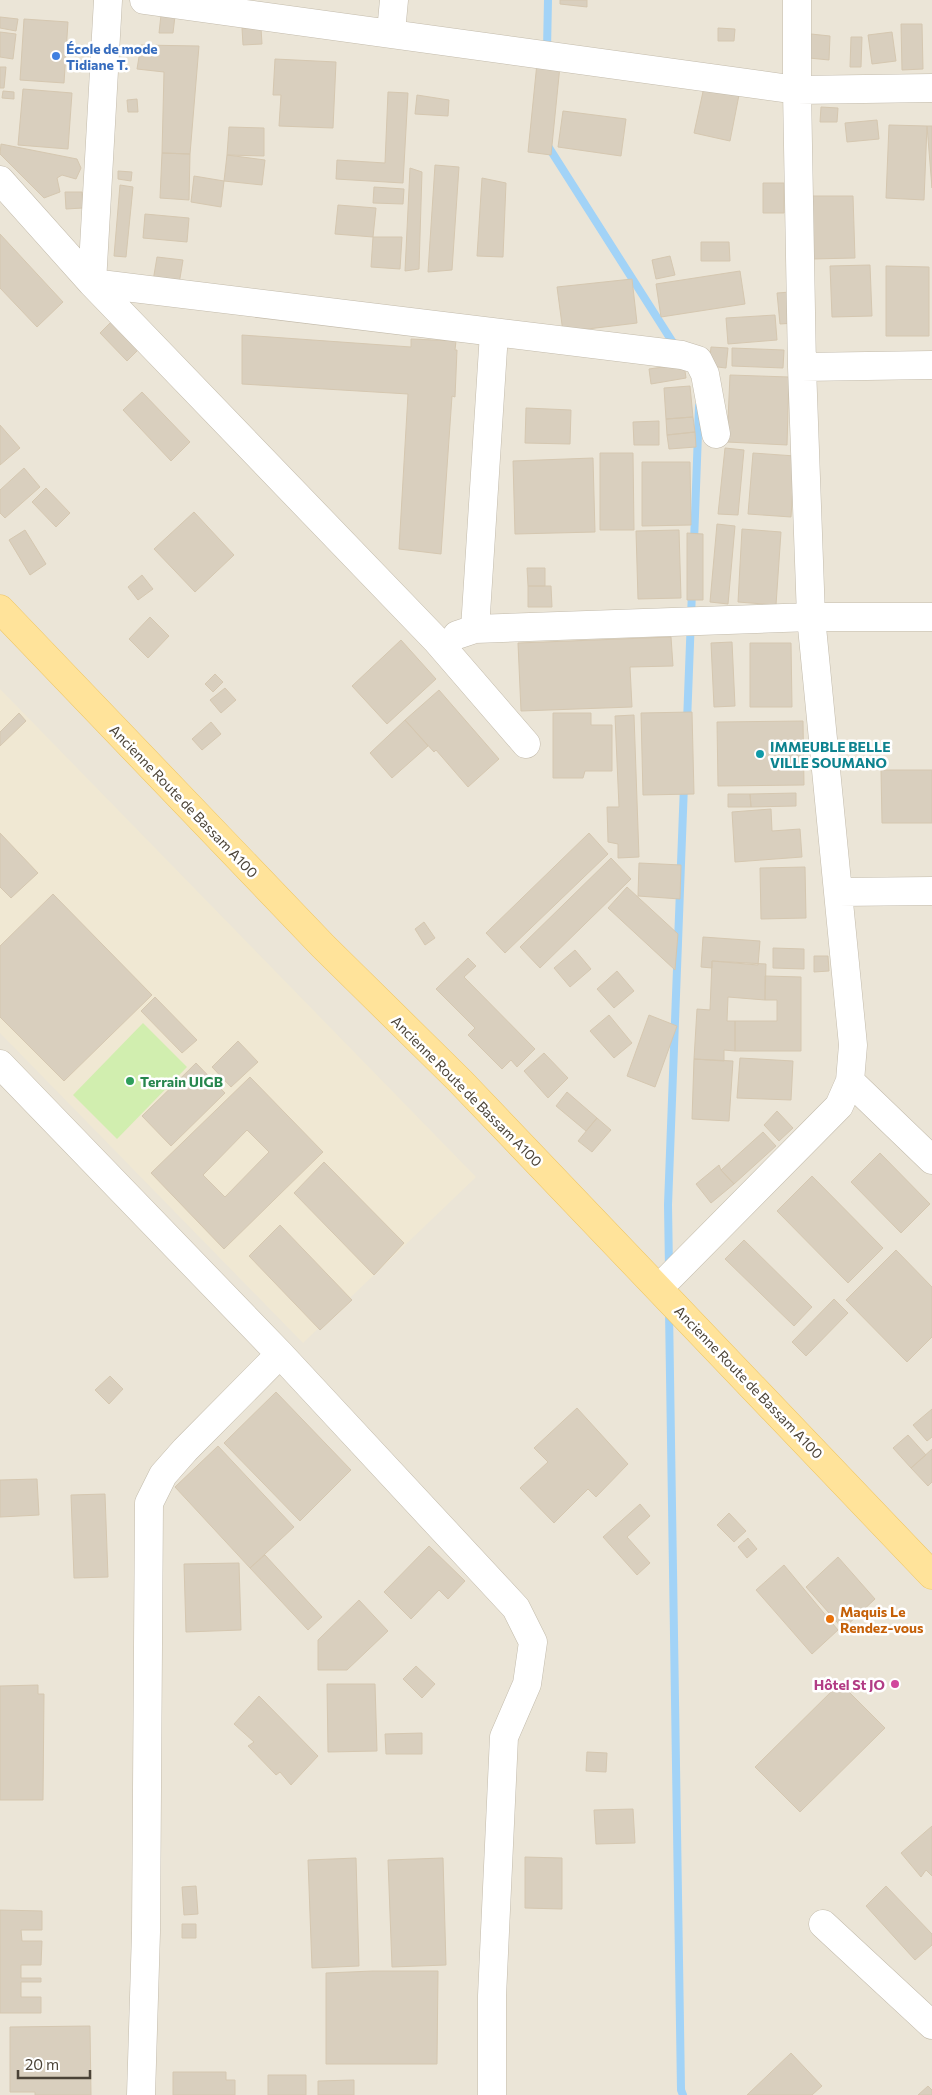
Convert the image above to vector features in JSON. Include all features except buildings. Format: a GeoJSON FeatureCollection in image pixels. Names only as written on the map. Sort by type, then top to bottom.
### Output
{"type":"FeatureCollection","features":[{"type":"Feature","properties":{"kind":"main road","name":"Ancienne Route de Bassam A100"},"geometry":{"type":"LineString","coordinates":[[0,609],[323,946],[460,1081],[932,1575]]}},
{"type":"Feature","properties":{"kind":"street"},"geometry":{"type":"LineString","coordinates":[[92,283],[108,0]]}},
{"type":"Feature","properties":{"kind":"street"},"geometry":{"type":"LineString","coordinates":[[144,0],[391,32],[797,90],[932,88]]}},
{"type":"Feature","properties":{"kind":"street"},"geometry":{"type":"LineString","coordinates":[[391,32],[394,0]]}},
{"type":"Feature","properties":{"kind":"street"},"geometry":{"type":"LineString","coordinates":[[659,1288],[839,1106],[850,1081],[853,1045],[811,617],[802,367],[797,0]]}},
{"type":"Feature","properties":{"kind":"street"},"geometry":{"type":"LineString","coordinates":[[0,180],[92,283],[437,641],[526,744]]}},
{"type":"Feature","properties":{"kind":"street"},"geometry":{"type":"LineString","coordinates":[[92,283],[682,355],[698,360],[705,374],[716,434]]}},
{"type":"Feature","properties":{"kind":"street"},"geometry":{"type":"LineString","coordinates":[[475,629],[494,333]]}},
{"type":"Feature","properties":{"kind":"street"},"geometry":{"type":"LineString","coordinates":[[802,367],[932,365]]}},
{"type":"Feature","properties":{"kind":"street"},"geometry":{"type":"LineString","coordinates":[[437,641],[475,629],[811,617],[932,617]]}},
{"type":"Feature","properties":{"kind":"street"},"geometry":{"type":"LineString","coordinates":[[839,892],[932,891]]}},
{"type":"Feature","properties":{"kind":"street"},"geometry":{"type":"LineString","coordinates":[[0,1064],[280,1354],[516,1608],[533,1642],[527,1684],[504,1737],[492,1996],[492,2095]]}},
{"type":"Feature","properties":{"kind":"street"},"geometry":{"type":"LineString","coordinates":[[850,1081],[932,1160]]}},
{"type":"Feature","properties":{"kind":"street"},"geometry":{"type":"LineString","coordinates":[[141,2095],[146,1932],[149,1503],[163,1474],[280,1354]]}},
{"type":"Feature","properties":{"kind":"street"},"geometry":{"type":"LineString","coordinates":[[823,1924],[932,2025]]}},
{"type":"Feature","properties":{"kind":"shaded area"},"geometry":{"type":"Polygon","coordinates":[[[0,0],[932,0],[932,2095],[0,2095],[0,0]]]}},
{"type":"Feature","properties":{"kind":"shaded area"},"geometry":{"type":"Polygon","coordinates":[[[0,689],[476,1177],[303,1343],[0,1033],[0,689]]]}},
{"type":"Feature","properties":{"kind":"green space","name":"Terrain UIGB"},"geometry":{"type":"Polygon","coordinates":[[[143,1023],[187,1067],[117,1139],[73,1095],[143,1023]]]}},
{"type":"Feature","properties":{"kind":"waterway"},"geometry":{"type":"LineString","coordinates":[[547,50],[548,0]]}},
{"type":"Feature","properties":{"kind":"waterway"},"geometry":{"type":"LineString","coordinates":[[546,143],[677,349]]}},
{"type":"Feature","properties":{"kind":"waterway"},"geometry":{"type":"LineString","coordinates":[[694,542],[699,406]]}},
{"type":"Feature","properties":{"kind":"waterway"},"geometry":{"type":"LineString","coordinates":[[687,722],[692,591]]}},
{"type":"Feature","properties":{"kind":"waterway"},"geometry":{"type":"LineString","coordinates":[[669,1269],[668,1205],[684,785]]}},
{"type":"Feature","properties":{"kind":"waterway"},"geometry":{"type":"LineString","coordinates":[[669,1310],[681,2090],[683,2095]]}},
{"type":"Feature","properties":{"kind":"place","name":"École de mode Tidiane T."},"geometry":{"type":"Point","coordinates":[56,56]}},
{"type":"Feature","properties":{"kind":"place","name":"IMMEUBLE BELLE VILLE SOUMANO"},"geometry":{"type":"Point","coordinates":[760,754]}},
{"type":"Feature","properties":{"kind":"place","name":"Terrain UIGB"},"geometry":{"type":"Point","coordinates":[130,1081]}},
{"type":"Feature","properties":{"kind":"place","name":"Maquis Le Rendez-vous"},"geometry":{"type":"Point","coordinates":[830,1619]}},
{"type":"Feature","properties":{"kind":"place","name":"Hôtel St JO"},"geometry":{"type":"Point","coordinates":[895,1684]}}]}
